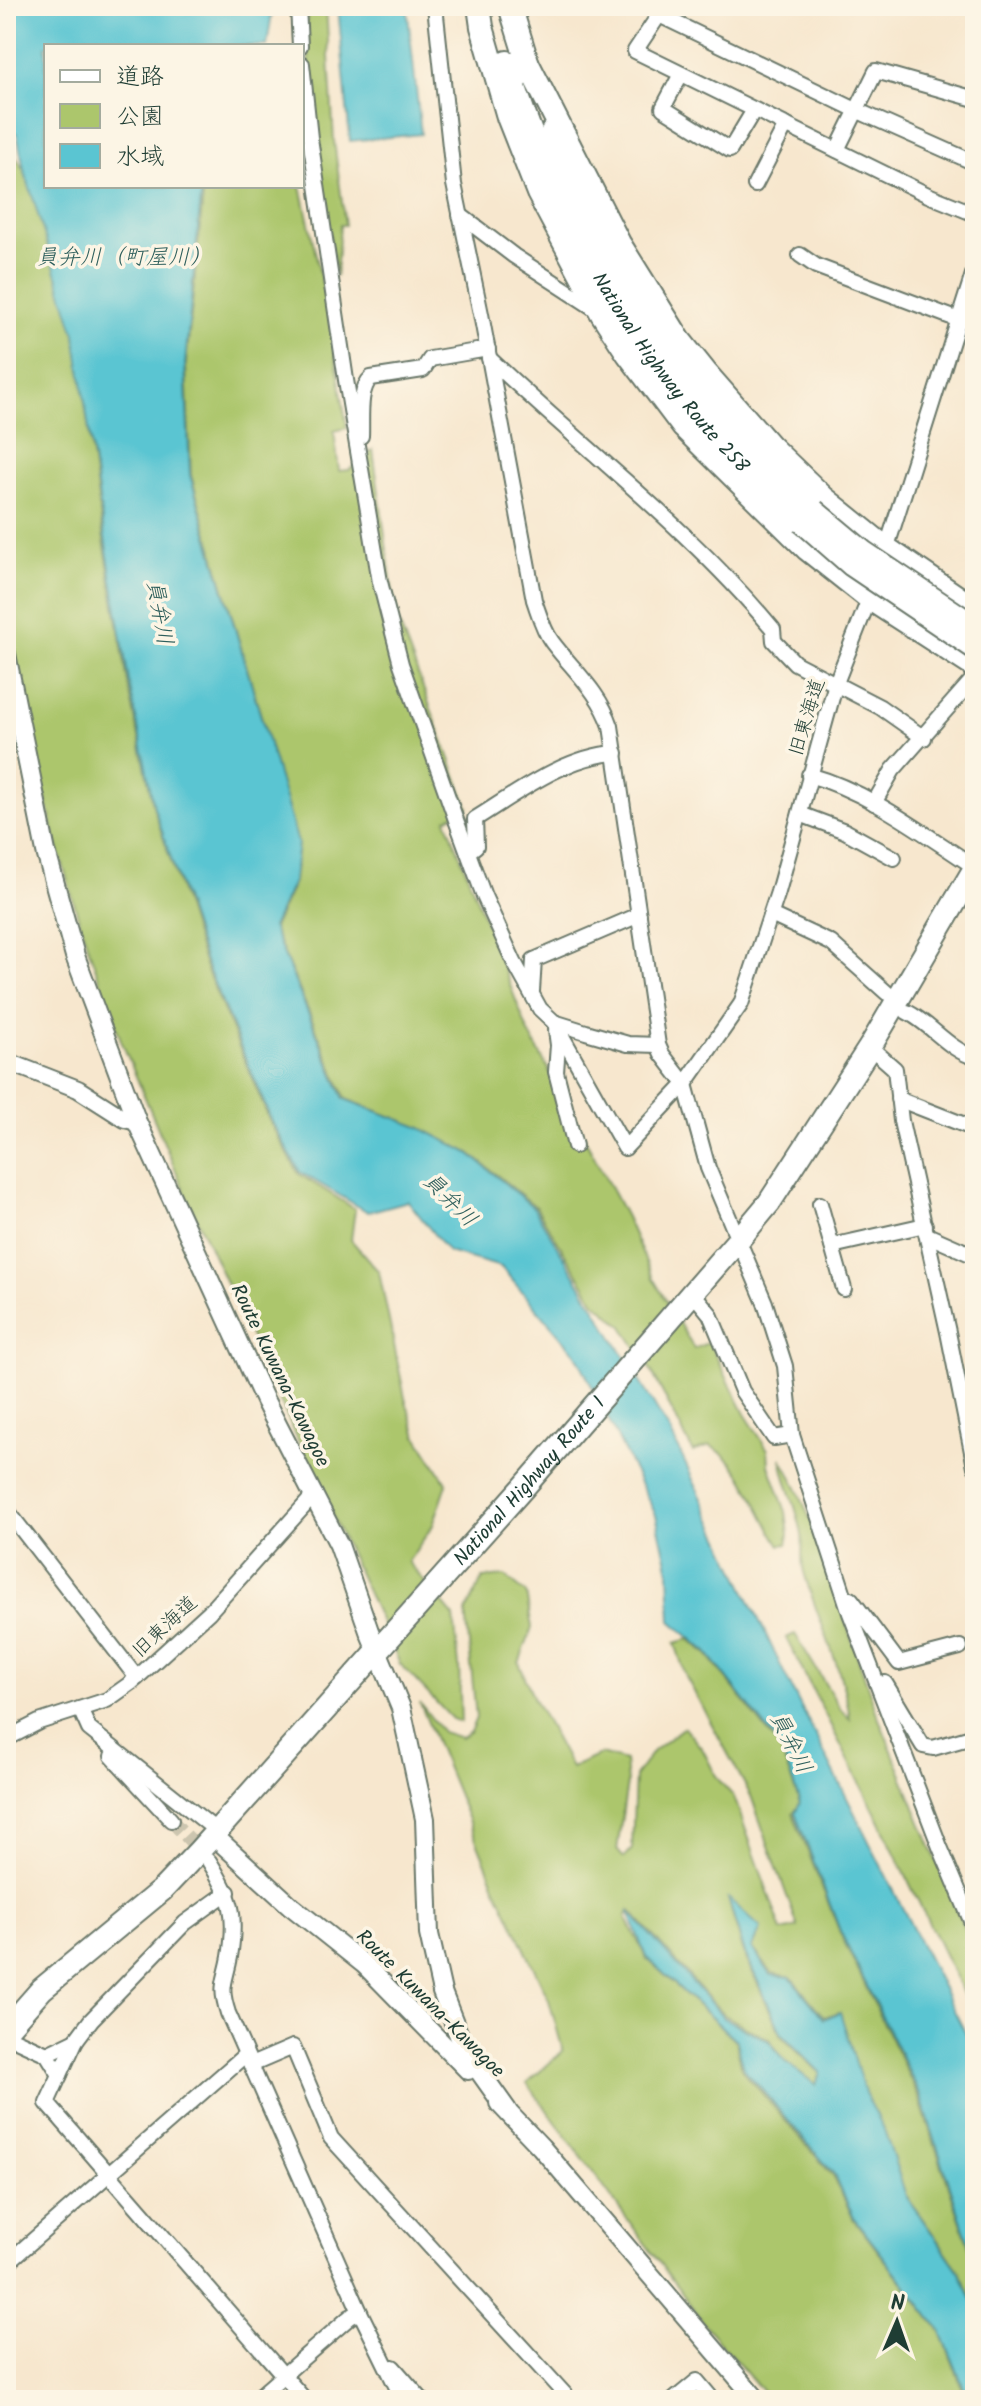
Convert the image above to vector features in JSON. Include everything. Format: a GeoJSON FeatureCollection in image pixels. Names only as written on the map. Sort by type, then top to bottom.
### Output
{"type":"FeatureCollection","features":[{"type":"Feature","properties":{"kind":"highway"},"geometry":{"type":"LineString","coordinates":[[479,6],[482,27],[508,117],[538,193],[602,314],[628,354],[683,427],[807,549],[870,599],[975,667]]}},
{"type":"Feature","properties":{"kind":"highway","name":"National Highway Route 258"},"geometry":{"type":"LineString","coordinates":[[490,6],[509,71],[566,215],[615,304],[686,403],[774,498],[809,517],[975,627]]}},
{"type":"Feature","properties":{"kind":"highway","name":"National Highway Route 258"},"geometry":{"type":"LineString","coordinates":[[510,6],[564,167],[608,256],[653,328],[702,395],[852,565],[975,648]]}},
{"type":"Feature","properties":{"kind":"highway"},"geometry":{"type":"LineString","coordinates":[[527,62],[619,243],[679,339],[715,384],[770,446],[823,497],[886,548],[975,609]]}},
{"type":"Feature","properties":{"kind":"highway","name":"National Highway Route 1"},"geometry":{"type":"LineString","coordinates":[[6,2031],[42,1989],[162,1890],[215,1833],[769,1203],[870,1047],[975,867]]}},
{"type":"Feature","properties":{"kind":"main road","name":"Route Kuwana-Kawagoe"},"geometry":{"type":"LineString","coordinates":[[6,654],[46,852],[75,956],[137,1122],[265,1401],[339,1545],[401,1708],[425,1819],[432,1955],[451,2018],[465,2051],[507,2110]]}},
{"type":"Feature","properties":{"kind":"main road","name":"Route Kuwana-Kawagoe"},"geometry":{"type":"LineString","coordinates":[[215,1833],[291,1906],[365,1965],[507,2110],[757,2400]]}},
{"type":"Feature","properties":{"kind":"street"},"geometry":{"type":"LineString","coordinates":[[298,6],[300,44]]}},
{"type":"Feature","properties":{"kind":"street"},"geometry":{"type":"LineString","coordinates":[[435,6],[449,151],[532,587],[541,621],[551,640],[586,680],[611,726],[658,1045],[685,1084],[708,1168],[765,1303],[785,1366],[792,1435],[861,1641],[975,1930]]}},
{"type":"Feature","properties":{"kind":"street"},"geometry":{"type":"LineString","coordinates":[[975,163],[856,110],[662,11],[635,51],[928,195],[975,214]]}},
{"type":"Feature","properties":{"kind":"street"},"geometry":{"type":"LineString","coordinates":[[837,150],[876,71],[975,99]]}},
{"type":"Feature","properties":{"kind":"street"},"geometry":{"type":"LineString","coordinates":[[681,74],[663,108],[730,150],[754,110]]}},
{"type":"Feature","properties":{"kind":"street"},"geometry":{"type":"LineString","coordinates":[[304,82],[310,138],[380,582],[401,664],[484,896],[514,962],[540,1009],[554,1022],[628,1044],[658,1045]]}},
{"type":"Feature","properties":{"kind":"street"},"geometry":{"type":"LineString","coordinates":[[755,185],[786,125]]}},
{"type":"Feature","properties":{"kind":"street"},"geometry":{"type":"LineString","coordinates":[[460,215],[514,256],[602,314]]}},
{"type":"Feature","properties":{"kind":"street"},"geometry":{"type":"LineString","coordinates":[[800,255],[816,266],[959,320]]}},
{"type":"Feature","properties":{"kind":"street","name":"旧東海道"},"geometry":{"type":"LineString","coordinates":[[554,1022],[625,1148],[685,1084],[741,1004],[771,915],[836,683],[870,599],[975,268]]}},
{"type":"Feature","properties":{"kind":"street"},"geometry":{"type":"LineString","coordinates":[[359,458],[367,382],[371,378],[423,370],[430,359],[488,353],[708,558],[773,629],[774,641],[795,663],[880,707],[924,738]]}},
{"type":"Feature","properties":{"kind":"street"},"geometry":{"type":"LineString","coordinates":[[874,803],[893,770],[975,677]]}},
{"type":"Feature","properties":{"kind":"street"},"geometry":{"type":"LineString","coordinates":[[468,852],[476,846],[475,819],[544,777],[599,754],[616,753]]}},
{"type":"Feature","properties":{"kind":"street"},"geometry":{"type":"LineString","coordinates":[[809,775],[835,782],[874,803],[975,867]]}},
{"type":"Feature","properties":{"kind":"street"},"geometry":{"type":"LineString","coordinates":[[800,814],[845,831],[894,858]]}},
{"type":"Feature","properties":{"kind":"street"},"geometry":{"type":"LineString","coordinates":[[531,991],[534,960],[639,915]]}},
{"type":"Feature","properties":{"kind":"street"},"geometry":{"type":"LineString","coordinates":[[771,915],[831,943],[887,993]]}},
{"type":"Feature","properties":{"kind":"street"},"geometry":{"type":"LineString","coordinates":[[907,1012],[916,1014],[950,1043],[975,1057]]}},
{"type":"Feature","properties":{"kind":"street"},"geometry":{"type":"LineString","coordinates":[[554,1022],[558,1045],[556,1072],[575,1146]]}},
{"type":"Feature","properties":{"kind":"street"},"geometry":{"type":"LineString","coordinates":[[870,1047],[895,1069],[901,1121],[975,1466]]}},
{"type":"Feature","properties":{"kind":"street"},"geometry":{"type":"LineString","coordinates":[[6,1061],[78,1089],[125,1119],[137,1122]]}},
{"type":"Feature","properties":{"kind":"street"},"geometry":{"type":"LineString","coordinates":[[898,1099],[975,1129]]}},
{"type":"Feature","properties":{"kind":"street"},"geometry":{"type":"LineString","coordinates":[[820,1204],[844,1289]]}},
{"type":"Feature","properties":{"kind":"street"},"geometry":{"type":"LineString","coordinates":[[832,1246],[926,1230],[975,1256]]}},
{"type":"Feature","properties":{"kind":"street"},"geometry":{"type":"LineString","coordinates":[[688,1298],[710,1314],[742,1391],[774,1438],[792,1435]]}},
{"type":"Feature","properties":{"kind":"street","name":"旧東海道"},"geometry":{"type":"LineString","coordinates":[[6,1739],[39,1722],[107,1700],[137,1678],[209,1612],[315,1494]]}},
{"type":"Feature","properties":{"kind":"street"},"geometry":{"type":"LineString","coordinates":[[6,1509],[137,1678]]}},
{"type":"Feature","properties":{"kind":"street"},"geometry":{"type":"LineString","coordinates":[[846,1592],[899,1663],[960,1647]]}},
{"type":"Feature","properties":{"kind":"street"},"geometry":{"type":"LineString","coordinates":[[861,1641],[923,1746],[933,1748],[975,1736]]}},
{"type":"Feature","properties":{"kind":"street"},"geometry":{"type":"LineString","coordinates":[[80,1709],[92,1736],[171,1820]]}},
{"type":"Feature","properties":{"kind":"street"},"geometry":{"type":"LineString","coordinates":[[89,1729],[215,1833]]}},
{"type":"Feature","properties":{"kind":"street"},"geometry":{"type":"LineString","coordinates":[[209,1861],[228,1892],[234,1916],[229,1959],[221,1990],[228,2013],[360,2312],[403,2400]]}},
{"type":"Feature","properties":{"kind":"street"},"geometry":{"type":"LineString","coordinates":[[228,1892],[185,1923],[91,2020],[76,2040],[47,2103],[305,2400]]}},
{"type":"Feature","properties":{"kind":"street"},"geometry":{"type":"LineString","coordinates":[[6,2031],[12,2038],[47,2054],[60,2075]]}},
{"type":"Feature","properties":{"kind":"street"},"geometry":{"type":"LineString","coordinates":[[47,2054],[76,2040]]}},
{"type":"Feature","properties":{"kind":"street"},"geometry":{"type":"LineString","coordinates":[[6,2264],[108,2174],[248,2060],[293,2047],[331,2138],[570,2400]]}},
{"type":"Feature","properties":{"kind":"street"},"geometry":{"type":"LineString","coordinates":[[255,2400],[350,2317],[360,2312]]}},
{"type":"Feature","properties":{"kind":"street"},"geometry":{"type":"LineString","coordinates":[[380,2351],[422,2400]]}},
{"type":"Feature","properties":{"kind":"street"},"geometry":{"type":"LineString","coordinates":[[674,2400],[697,2381],[713,2400]]}},
{"type":"Feature","properties":{"kind":"green space"},"geometry":{"type":"Polygon","coordinates":[[[306,6],[326,6],[334,141],[345,225],[340,225],[336,277],[312,123],[306,6]]]}},
{"type":"Feature","properties":{"kind":"green space"},"geometry":{"type":"Polygon","coordinates":[[[6,144],[24,169],[76,336],[102,528],[129,689],[154,809],[205,966],[272,1126],[299,1174],[355,1209],[351,1240],[379,1272],[405,1398],[417,1436],[447,1484],[433,1525],[408,1562],[454,1617],[461,1722],[452,1719],[400,1664],[186,1195],[122,1043],[81,927],[53,831],[6,613],[6,144]]]}},
{"type":"Feature","properties":{"kind":"green space"},"geometry":{"type":"Polygon","coordinates":[[[204,188],[301,188],[329,316],[347,428],[334,431],[339,471],[349,470],[373,450],[396,616],[468,807],[446,819],[527,1029],[626,1217],[653,1278],[694,1349],[709,1342],[745,1414],[768,1450],[769,1465],[786,1512],[787,1544],[780,1545],[750,1490],[722,1453],[710,1446],[693,1452],[652,1372],[622,1325],[595,1302],[536,1207],[470,1153],[419,1127],[346,1099],[273,928],[294,882],[298,843],[191,475],[186,364],[204,188]]]}},
{"type":"Feature","properties":{"kind":"green space"},"geometry":{"type":"Polygon","coordinates":[[[781,1458],[797,1487],[816,1534],[877,1714],[975,1955],[975,2018],[786,1638],[795,1634],[841,1710],[850,1719],[842,1681],[804,1572],[800,1525],[781,1458]]]}},
{"type":"Feature","properties":{"kind":"green space"},"geometry":{"type":"Polygon","coordinates":[[[505,1576],[526,1593],[532,1628],[519,1663],[534,1699],[571,1768],[601,1754],[625,1761],[627,1783],[617,1850],[624,1858],[632,1849],[635,1776],[653,1751],[684,1727],[703,1750],[717,1778],[734,1797],[782,1931],[798,1927],[751,1796],[686,1677],[675,1643],[689,1639],[707,1654],[780,1748],[800,1804],[793,1814],[841,1935],[918,2095],[975,2264],[975,2304],[960,2272],[906,2195],[883,2127],[865,2093],[840,2012],[824,2017],[791,1977],[772,1973],[753,1948],[761,1928],[728,1899],[744,1954],[782,2037],[820,2073],[815,2084],[786,2062],[770,2040],[724,2015],[630,1910],[626,1917],[646,1958],[736,2041],[742,2070],[833,2176],[854,2220],[941,2332],[967,2400],[770,2400],[709,2330],[527,2083],[563,2051],[549,2000],[494,1883],[420,1703],[442,1732],[461,1738],[470,1732],[476,1718],[466,1612],[483,1578],[505,1576]]]}},
{"type":"Feature","properties":{"kind":"water","name":"員弁川（町屋川）"},"geometry":{"type":"Polygon","coordinates":[[[6,6],[273,6],[267,44],[44,44],[44,188],[202,188],[185,364],[190,475],[298,843],[293,882],[272,927],[344,1099],[419,1127],[469,1153],[534,1208],[671,1433],[785,1675],[975,2052],[975,2262],[920,2094],[841,1933],[795,1813],[800,1803],[781,1747],[707,1652],[671,1621],[669,1571],[656,1515],[576,1354],[501,1267],[448,1252],[408,1201],[368,1212],[300,1172],[273,1124],[206,964],[154,807],[103,526],[75,334],[24,169],[17,134],[6,128],[6,6]]]}},
{"type":"Feature","properties":{"kind":"water"},"geometry":{"type":"Polygon","coordinates":[[[338,6],[407,6],[421,134],[350,141],[338,6]]]}},
{"type":"Feature","properties":{"kind":"water"},"geometry":{"type":"Polygon","coordinates":[[[728,1898],[761,1928],[752,1948],[771,1975],[790,1977],[824,2019],[840,2012],[865,2093],[883,2127],[906,2196],[960,2273],[975,2306],[975,2400],[969,2400],[941,2331],[854,2218],[834,2174],[744,2069],[737,2041],[646,1957],[628,1910],[724,2018],[769,2041],[786,2062],[816,2085],[820,2072],[782,2034],[745,1953],[728,1898]]]}},
{"type":"Feature","properties":{"kind":"tunnel"},"geometry":{"type":"LineString","coordinates":[[171,1820],[204,1855]]}},
{"type":"Feature","properties":{"kind":"railway"},"geometry":{"type":"LineString","coordinates":[[6,10],[12,6]]}},
{"type":"Feature","properties":{"kind":"water label","name":"員弁川"},"geometry":{"type":"Point","coordinates":[161,612]}},
{"type":"Feature","properties":{"kind":"water label","name":"員弁川"},"geometry":{"type":"Point","coordinates":[451,1199]}},
{"type":"Feature","properties":{"kind":"water label","name":"員弁川"},"geometry":{"type":"Point","coordinates":[792,1742]}}]}
